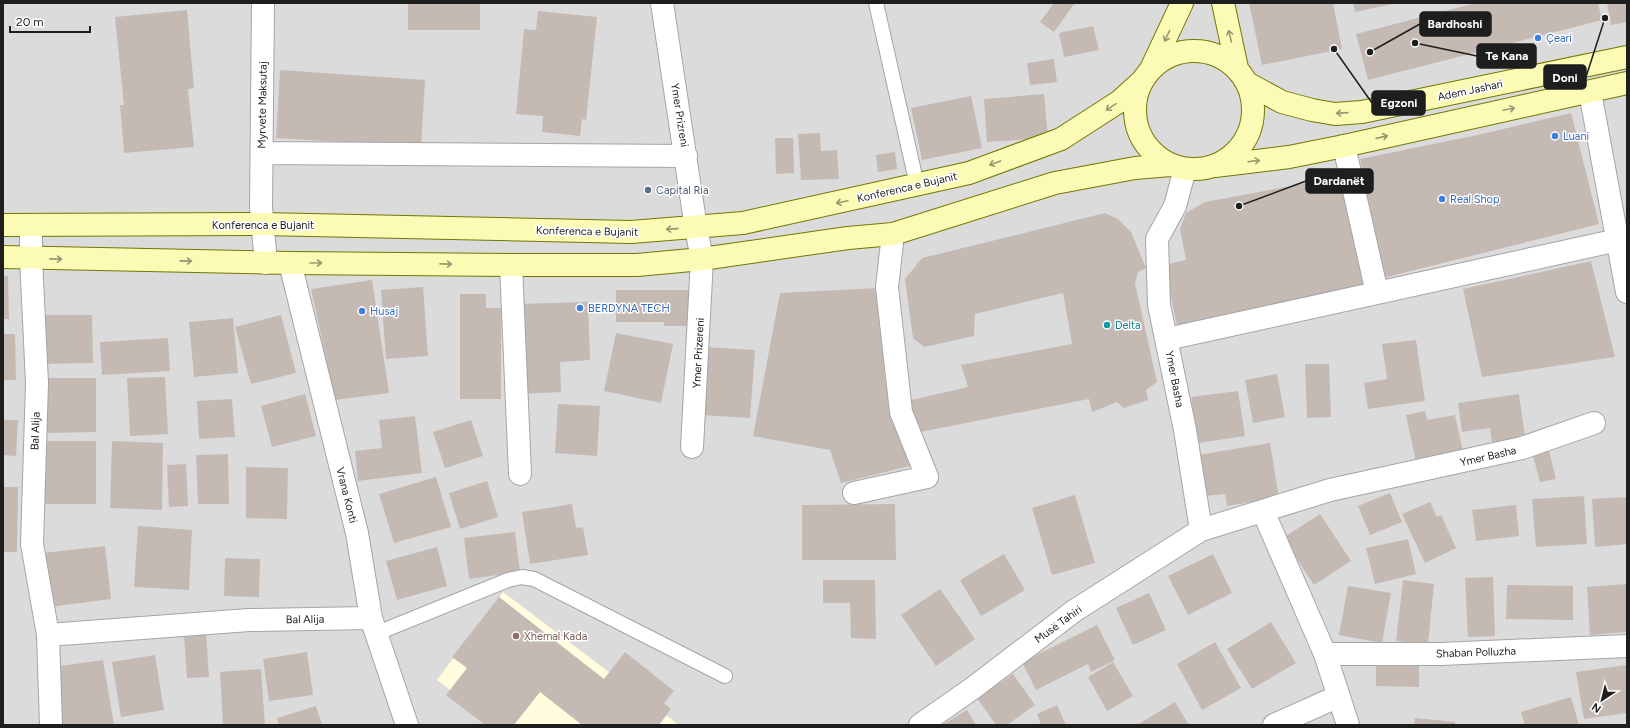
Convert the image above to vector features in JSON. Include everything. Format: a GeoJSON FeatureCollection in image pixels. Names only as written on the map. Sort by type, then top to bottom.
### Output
{"type":"FeatureCollection","features":[{"type":"Feature","properties":{"kind":"main road"},"geometry":{"type":"LineString","coordinates":[[1177,167],[1156,156],[1145,144],[1138,130],[1134,114],[1135,103],[1146,75],[1182,3]]}},
{"type":"Feature","properties":{"kind":"main road"},"geometry":{"type":"LineString","coordinates":[[1215,166],[1230,158],[1238,150],[1250,132],[1254,115],[1253,98],[1242,76],[1223,3]]}},
{"type":"Feature","properties":{"kind":"main road"},"geometry":{"type":"LineString","coordinates":[[1146,75],[1163,59],[1178,52],[1194,50],[1210,52],[1225,59],[1242,76]]}},
{"type":"Feature","properties":{"kind":"main road","name":"Adem Jashari"},"geometry":{"type":"LineString","coordinates":[[1242,76],[1282,102],[1335,114],[1362,112],[1627,57]]}},
{"type":"Feature","properties":{"kind":"main road","name":"Konferenca e Bujanit"},"geometry":{"type":"LineString","coordinates":[[3,225],[262,216],[631,232],[696,228],[743,223],[969,173],[1061,139],[1120,101],[1146,75]]}},
{"type":"Feature","properties":{"kind":"main road"},"geometry":{"type":"LineString","coordinates":[[3,258],[511,265],[637,264],[702,259],[848,238],[893,234],[1054,183],[1134,168],[1177,167],[1200,170],[1215,166],[1289,157],[1627,83]]}},
{"type":"Feature","properties":{"kind":"street","name":"Myrvete Maksutaj"},"geometry":{"type":"LineString","coordinates":[[263,3],[262,216],[266,262]]}},
{"type":"Feature","properties":{"kind":"street","name":"Ymer Prizreni"},"geometry":{"type":"LineString","coordinates":[[662,3],[702,259]]}},
{"type":"Feature","properties":{"kind":"street"},"geometry":{"type":"LineString","coordinates":[[1590,92],[1620,229],[1627,292]]}},
{"type":"Feature","properties":{"kind":"street"},"geometry":{"type":"LineString","coordinates":[[1344,146],[1377,293]]}},
{"type":"Feature","properties":{"kind":"street"},"geometry":{"type":"LineString","coordinates":[[262,153],[686,156]]}},
{"type":"Feature","properties":{"kind":"street","name":"Ymer Basha"},"geometry":{"type":"LineString","coordinates":[[1177,167],[1175,206],[1157,238],[1159,305],[1185,430],[1201,530],[1330,490],[1522,448],[1594,423]]}},
{"type":"Feature","properties":{"kind":"street","name":"Bal Alija"},"geometry":{"type":"LineString","coordinates":[[31,225],[31,258],[37,382],[32,544],[48,635],[51,725]]}},
{"type":"Feature","properties":{"kind":"street"},"geometry":{"type":"LineString","coordinates":[[1167,339],[1377,293],[1620,229]]}},
{"type":"Feature","properties":{"kind":"street"},"geometry":{"type":"LineString","coordinates":[[854,493],[927,477],[901,412],[887,287],[893,234]]}},
{"type":"Feature","properties":{"kind":"street","name":"Ymer Prizereni"},"geometry":{"type":"LineString","coordinates":[[692,447],[702,259]]}},
{"type":"Feature","properties":{"kind":"street","name":"Vrana Konti"},"geometry":{"type":"LineString","coordinates":[[290,263],[357,534],[373,626],[407,725]]}},
{"type":"Feature","properties":{"kind":"street"},"geometry":{"type":"LineString","coordinates":[[511,265],[520,474]]}},
{"type":"Feature","properties":{"kind":"street"},"geometry":{"type":"LineString","coordinates":[[1263,511],[1325,654],[1348,725]]}},
{"type":"Feature","properties":{"kind":"street","name":"Musë Tahiri"},"geometry":{"type":"LineString","coordinates":[[920,725],[973,688],[1074,611],[1201,530]]}},
{"type":"Feature","properties":{"kind":"street","name":"Bal Alija"},"geometry":{"type":"LineString","coordinates":[[48,635],[249,620],[373,626]]}},
{"type":"Feature","properties":{"kind":"street","name":"Shaban Polluzha"},"geometry":{"type":"LineString","coordinates":[[1325,654],[1441,654],[1627,646]]}},
{"type":"Feature","properties":{"kind":"street"},"geometry":{"type":"LineString","coordinates":[[1274,725],[1339,696]]}},
{"type":"Feature","properties":{"kind":"lane"},"geometry":{"type":"LineString","coordinates":[[876,3],[918,185]]}},
{"type":"Feature","properties":{"kind":"lane"},"geometry":{"type":"LineString","coordinates":[[373,626],[508,580],[522,577],[534,579],[725,676]]}},
{"type":"Feature","properties":{"kind":"shaded area"},"geometry":{"type":"Polygon","coordinates":[[[3,3],[1627,3],[1627,725],[3,725],[3,3]]]}},
{"type":"Feature","properties":{"kind":"shaded area","name":"Xhemal Kada"},"geometry":{"type":"Polygon","coordinates":[[[503,592],[679,725],[497,725],[437,680],[503,592]]]}},
{"type":"Feature","properties":{"kind":"building"},"geometry":{"type":"Polygon","coordinates":[[[408,3],[480,3],[480,30],[408,30],[408,3]]]}},
{"type":"Feature","properties":{"kind":"building"},"geometry":{"type":"Polygon","coordinates":[[[1054,3],[1074,4],[1054,32],[1040,22],[1054,3]]]}},
{"type":"Feature","properties":{"kind":"building"},"geometry":{"type":"Polygon","coordinates":[[[1249,3],[1333,3],[1342,49],[1262,65],[1249,3]]]}},
{"type":"Feature","properties":{"kind":"building"},"geometry":{"type":"Polygon","coordinates":[[[1353,3],[1392,3],[1393,4],[1355,12],[1353,3]]]}},
{"type":"Feature","properties":{"kind":"building"},"geometry":{"type":"Polygon","coordinates":[[[1476,3],[1598,3],[1602,20],[1368,80],[1356,34],[1476,3]]]}},
{"type":"Feature","properties":{"kind":"building"},"geometry":{"type":"Polygon","coordinates":[[[1607,3],[1627,3],[1627,22],[1611,25],[1607,3]]]}},
{"type":"Feature","properties":{"kind":"building"},"geometry":{"type":"Polygon","coordinates":[[[187,10],[194,88],[188,89],[194,147],[124,153],[120,105],[124,105],[115,17],[187,10]]]}},
{"type":"Feature","properties":{"kind":"building"},"geometry":{"type":"Polygon","coordinates":[[[538,11],[597,17],[586,120],[582,119],[580,136],[542,132],[543,116],[516,114],[524,29],[536,30],[538,11]]]}},
{"type":"Feature","properties":{"kind":"building"},"geometry":{"type":"Polygon","coordinates":[[[1093,26],[1099,50],[1064,57],[1059,33],[1093,26]]]}},
{"type":"Feature","properties":{"kind":"building"},"geometry":{"type":"Polygon","coordinates":[[[1054,59],[1057,82],[1030,85],[1027,63],[1054,59]]]}},
{"type":"Feature","properties":{"kind":"building"},"geometry":{"type":"Polygon","coordinates":[[[280,70],[425,80],[421,147],[276,138],[280,70]]]}},
{"type":"Feature","properties":{"kind":"building"},"geometry":{"type":"Polygon","coordinates":[[[1044,94],[1048,138],[987,142],[984,99],[1044,94]]]}},
{"type":"Feature","properties":{"kind":"building"},"geometry":{"type":"Polygon","coordinates":[[[971,96],[982,148],[922,160],[911,108],[971,96]]]}},
{"type":"Feature","properties":{"kind":"building"},"geometry":{"type":"Polygon","coordinates":[[[1571,113],[1599,224],[1383,278],[1360,159],[1482,134],[1571,113]]]}},
{"type":"Feature","properties":{"kind":"building"},"geometry":{"type":"Polygon","coordinates":[[[820,133],[821,151],[837,150],[839,179],[801,180],[798,134],[820,133]]]}},
{"type":"Feature","properties":{"kind":"building"},"geometry":{"type":"Polygon","coordinates":[[[775,138],[793,138],[794,173],[776,174],[775,138]]]}},
{"type":"Feature","properties":{"kind":"building"},"geometry":{"type":"Polygon","coordinates":[[[895,152],[897,169],[878,172],[876,155],[895,152]]]}},
{"type":"Feature","properties":{"kind":"building"},"geometry":{"type":"Polygon","coordinates":[[[1343,176],[1366,284],[1177,325],[1164,265],[1186,260],[1180,229],[1186,213],[1205,202],[1343,176]]]}},
{"type":"Feature","properties":{"kind":"building","name":"Delta"},"geometry":{"type":"Polygon","coordinates":[[[1105,213],[1118,219],[1131,232],[1146,268],[1138,272],[1135,283],[1157,382],[1146,390],[1148,400],[1124,408],[1117,402],[1092,412],[1089,399],[920,432],[907,401],[968,387],[961,365],[1072,344],[1063,293],[975,314],[974,336],[924,347],[913,338],[905,279],[922,258],[1105,213]]]}},
{"type":"Feature","properties":{"kind":"building"},"geometry":{"type":"Polygon","coordinates":[[[1591,261],[1615,357],[1482,377],[1463,289],[1591,261]]]}},
{"type":"Feature","properties":{"kind":"building"},"geometry":{"type":"Polygon","coordinates":[[[3,276],[8,276],[9,319],[3,319],[3,276]]]}},
{"type":"Feature","properties":{"kind":"building"},"geometry":{"type":"Polygon","coordinates":[[[372,280],[389,393],[335,400],[311,289],[372,280]]]}},
{"type":"Feature","properties":{"kind":"building"},"geometry":{"type":"Polygon","coordinates":[[[423,287],[428,356],[386,359],[381,290],[423,287]]]}},
{"type":"Feature","properties":{"kind":"building"},"geometry":{"type":"Polygon","coordinates":[[[878,288],[885,379],[914,465],[841,483],[830,450],[753,436],[780,293],[878,288]]]}},
{"type":"Feature","properties":{"kind":"building"},"geometry":{"type":"Polygon","coordinates":[[[616,290],[693,290],[693,326],[664,326],[664,322],[616,322],[616,290]]]}},
{"type":"Feature","properties":{"kind":"building"},"geometry":{"type":"Polygon","coordinates":[[[460,294],[486,294],[486,308],[501,308],[501,399],[460,399],[460,294]]]}},
{"type":"Feature","properties":{"kind":"building"},"geometry":{"type":"Polygon","coordinates":[[[588,302],[590,360],[560,362],[561,392],[519,394],[516,304],[588,302]]]}},
{"type":"Feature","properties":{"kind":"building"},"geometry":{"type":"Polygon","coordinates":[[[41,315],[92,315],[93,363],[42,364],[41,315]]]}},
{"type":"Feature","properties":{"kind":"building"},"geometry":{"type":"Polygon","coordinates":[[[281,315],[296,373],[251,384],[235,327],[281,315]]]}},
{"type":"Feature","properties":{"kind":"building"},"geometry":{"type":"Polygon","coordinates":[[[233,318],[238,373],[194,377],[189,322],[233,318]]]}},
{"type":"Feature","properties":{"kind":"building"},"geometry":{"type":"Polygon","coordinates":[[[616,333],[673,344],[661,403],[604,391],[616,333]]]}},
{"type":"Feature","properties":{"kind":"building"},"geometry":{"type":"Polygon","coordinates":[[[3,334],[15,334],[16,380],[3,380],[3,334]]]}},
{"type":"Feature","properties":{"kind":"building"},"geometry":{"type":"Polygon","coordinates":[[[168,338],[170,371],[102,375],[100,342],[168,338]]]}},
{"type":"Feature","properties":{"kind":"building"},"geometry":{"type":"Polygon","coordinates":[[[1416,340],[1425,401],[1368,409],[1364,383],[1387,379],[1382,344],[1416,340]]]}},
{"type":"Feature","properties":{"kind":"building"},"geometry":{"type":"Polygon","coordinates":[[[705,347],[755,350],[750,418],[701,415],[705,347]]]}},
{"type":"Feature","properties":{"kind":"building"},"geometry":{"type":"Polygon","coordinates":[[[1305,364],[1329,364],[1331,417],[1307,418],[1305,364]]]}},
{"type":"Feature","properties":{"kind":"building"},"geometry":{"type":"Polygon","coordinates":[[[1277,374],[1285,417],[1253,423],[1245,380],[1277,374]]]}},
{"type":"Feature","properties":{"kind":"building"},"geometry":{"type":"Polygon","coordinates":[[[165,377],[168,434],[130,436],[127,378],[165,377]]]}},
{"type":"Feature","properties":{"kind":"building"},"geometry":{"type":"Polygon","coordinates":[[[46,378],[96,378],[96,432],[47,433],[46,378]]]}},
{"type":"Feature","properties":{"kind":"building"},"geometry":{"type":"Polygon","coordinates":[[[1238,391],[1245,436],[1198,443],[1191,397],[1238,391]]]}},
{"type":"Feature","properties":{"kind":"building"},"geometry":{"type":"Polygon","coordinates":[[[305,394],[316,436],[272,447],[261,406],[305,394]]]}},
{"type":"Feature","properties":{"kind":"building"},"geometry":{"type":"Polygon","coordinates":[[[1519,394],[1525,437],[1492,442],[1490,428],[1462,432],[1458,403],[1519,394]]]}},
{"type":"Feature","properties":{"kind":"building"},"geometry":{"type":"Polygon","coordinates":[[[232,399],[235,437],[199,439],[197,401],[232,399]]]}},
{"type":"Feature","properties":{"kind":"building"},"geometry":{"type":"Polygon","coordinates":[[[558,404],[600,406],[597,456],[555,453],[558,404]]]}},
{"type":"Feature","properties":{"kind":"building"},"geometry":{"type":"Polygon","coordinates":[[[1425,411],[1427,420],[1455,415],[1463,452],[1416,462],[1406,415],[1425,411]]]}},
{"type":"Feature","properties":{"kind":"building"},"geometry":{"type":"Polygon","coordinates":[[[415,416],[422,473],[358,481],[355,451],[382,448],[379,420],[415,416]]]}},
{"type":"Feature","properties":{"kind":"building"},"geometry":{"type":"Polygon","coordinates":[[[3,420],[18,420],[16,456],[3,455],[3,420]]]}},
{"type":"Feature","properties":{"kind":"building"},"geometry":{"type":"Polygon","coordinates":[[[471,420],[483,456],[445,468],[433,432],[471,420]]]}},
{"type":"Feature","properties":{"kind":"building"},"geometry":{"type":"Polygon","coordinates":[[[44,441],[96,441],[96,504],[44,504],[44,441]]]}},
{"type":"Feature","properties":{"kind":"building"},"geometry":{"type":"Polygon","coordinates":[[[112,441],[163,443],[162,510],[110,508],[112,441]]]}},
{"type":"Feature","properties":{"kind":"building"},"geometry":{"type":"Polygon","coordinates":[[[1270,443],[1279,498],[1227,506],[1225,494],[1205,496],[1198,455],[1270,443]]]}},
{"type":"Feature","properties":{"kind":"building"},"geometry":{"type":"Polygon","coordinates":[[[1548,447],[1556,479],[1540,482],[1532,452],[1548,447]]]}},
{"type":"Feature","properties":{"kind":"building"},"geometry":{"type":"Polygon","coordinates":[[[228,454],[229,504],[198,504],[196,455],[228,454]]]}},
{"type":"Feature","properties":{"kind":"building"},"geometry":{"type":"Polygon","coordinates":[[[186,464],[188,506],[169,507],[167,465],[186,464]]]}},
{"type":"Feature","properties":{"kind":"building"},"geometry":{"type":"Polygon","coordinates":[[[246,467],[288,468],[287,519],[246,518],[246,467]]]}},
{"type":"Feature","properties":{"kind":"building"},"geometry":{"type":"Polygon","coordinates":[[[436,477],[451,527],[394,543],[379,494],[436,477]]]}},
{"type":"Feature","properties":{"kind":"building"},"geometry":{"type":"Polygon","coordinates":[[[487,481],[498,517],[460,529],[449,493],[487,481]]]}},
{"type":"Feature","properties":{"kind":"building"},"geometry":{"type":"Polygon","coordinates":[[[3,487],[18,487],[17,552],[3,552],[3,487]]]}},
{"type":"Feature","properties":{"kind":"building"},"geometry":{"type":"Polygon","coordinates":[[[1390,493],[1402,522],[1370,535],[1358,506],[1390,493]]]}},
{"type":"Feature","properties":{"kind":"building"},"geometry":{"type":"Polygon","coordinates":[[[1075,495],[1095,563],[1052,575],[1032,508],[1075,495]]]}},
{"type":"Feature","properties":{"kind":"building"},"geometry":{"type":"Polygon","coordinates":[[[1584,496],[1587,544],[1536,547],[1532,499],[1584,496]]]}},
{"type":"Feature","properties":{"kind":"building"},"geometry":{"type":"Polygon","coordinates":[[[1627,497],[1627,544],[1595,547],[1592,499],[1627,497]]]}},
{"type":"Feature","properties":{"kind":"building"},"geometry":{"type":"Polygon","coordinates":[[[1430,502],[1437,517],[1441,515],[1456,548],[1425,563],[1402,514],[1430,502]]]}},
{"type":"Feature","properties":{"kind":"building"},"geometry":{"type":"Polygon","coordinates":[[[572,504],[576,528],[583,527],[588,555],[530,564],[522,512],[572,504]]]}},
{"type":"Feature","properties":{"kind":"building"},"geometry":{"type":"Polygon","coordinates":[[[895,504],[896,560],[802,560],[802,505],[895,504]]]}},
{"type":"Feature","properties":{"kind":"building"},"geometry":{"type":"Polygon","coordinates":[[[1516,505],[1519,536],[1476,541],[1472,510],[1516,505]]]}},
{"type":"Feature","properties":{"kind":"building"},"geometry":{"type":"Polygon","coordinates":[[[1320,514],[1351,561],[1314,585],[1283,538],[1320,514]]]}},
{"type":"Feature","properties":{"kind":"building"},"geometry":{"type":"Polygon","coordinates":[[[138,526],[192,530],[189,590],[134,587],[138,526]]]}},
{"type":"Feature","properties":{"kind":"building"},"geometry":{"type":"Polygon","coordinates":[[[515,532],[520,572],[469,579],[464,538],[515,532]]]}},
{"type":"Feature","properties":{"kind":"building"},"geometry":{"type":"Polygon","coordinates":[[[1408,539],[1416,574],[1375,584],[1366,548],[1408,539]]]}},
{"type":"Feature","properties":{"kind":"building"},"geometry":{"type":"Polygon","coordinates":[[[105,546],[111,599],[49,607],[43,553],[105,546]]]}},
{"type":"Feature","properties":{"kind":"building"},"geometry":{"type":"Polygon","coordinates":[[[437,547],[447,586],[397,600],[386,561],[437,547]]]}},
{"type":"Feature","properties":{"kind":"building"},"geometry":{"type":"Polygon","coordinates":[[[1004,554],[1025,590],[981,616],[960,580],[1004,554]]]}},
{"type":"Feature","properties":{"kind":"building"},"geometry":{"type":"Polygon","coordinates":[[[1213,554],[1232,593],[1188,615],[1168,576],[1213,554]]]}},
{"type":"Feature","properties":{"kind":"building"},"geometry":{"type":"Polygon","coordinates":[[[225,558],[260,559],[259,597],[224,596],[225,558]]]}},
{"type":"Feature","properties":{"kind":"building"},"geometry":{"type":"Polygon","coordinates":[[[1493,577],[1495,636],[1468,637],[1465,578],[1493,577]]]}},
{"type":"Feature","properties":{"kind":"building"},"geometry":{"type":"Polygon","coordinates":[[[823,580],[875,580],[876,639],[851,638],[850,603],[823,603],[823,580]]]}},
{"type":"Feature","properties":{"kind":"building"},"geometry":{"type":"Polygon","coordinates":[[[1403,580],[1434,584],[1428,644],[1396,641],[1403,580]]]}},
{"type":"Feature","properties":{"kind":"building"},"geometry":{"type":"Polygon","coordinates":[[[1627,584],[1627,632],[1590,635],[1587,587],[1627,584]]]}},
{"type":"Feature","properties":{"kind":"building"},"geometry":{"type":"Polygon","coordinates":[[[1507,585],[1573,586],[1573,620],[1506,619],[1507,585]]]}},
{"type":"Feature","properties":{"kind":"building"},"geometry":{"type":"Polygon","coordinates":[[[1348,586],[1391,593],[1382,643],[1339,635],[1348,586]]]}},
{"type":"Feature","properties":{"kind":"building"},"geometry":{"type":"Polygon","coordinates":[[[940,589],[975,639],[936,666],[901,615],[940,589]]]}},
{"type":"Feature","properties":{"kind":"building"},"geometry":{"type":"Polygon","coordinates":[[[1149,593],[1166,630],[1133,645],[1116,608],[1149,593]]]}},
{"type":"Feature","properties":{"kind":"building","name":"Xhemal Kada"},"geometry":{"type":"Polygon","coordinates":[[[499,597],[604,679],[625,652],[674,691],[664,703],[671,709],[659,725],[582,725],[540,692],[514,725],[485,725],[446,695],[467,668],[452,657],[499,597]]]}},
{"type":"Feature","properties":{"kind":"building"},"geometry":{"type":"Polygon","coordinates":[[[1271,622],[1296,663],[1252,689],[1227,649],[1271,622]]]}},
{"type":"Feature","properties":{"kind":"building"},"geometry":{"type":"Polygon","coordinates":[[[1097,625],[1115,660],[1091,672],[1088,664],[1036,690],[1022,662],[1097,625]]]}},
{"type":"Feature","properties":{"kind":"building"},"geometry":{"type":"Polygon","coordinates":[[[206,633],[209,677],[187,678],[184,635],[206,633]]]}},
{"type":"Feature","properties":{"kind":"building"},"geometry":{"type":"Polygon","coordinates":[[[1215,642],[1241,688],[1202,710],[1177,664],[1215,642]]]}},
{"type":"Feature","properties":{"kind":"building"},"geometry":{"type":"Polygon","coordinates":[[[307,652],[313,695],[269,701],[263,659],[307,652]]]}},
{"type":"Feature","properties":{"kind":"building"},"geometry":{"type":"Polygon","coordinates":[[[155,655],[164,710],[121,717],[112,662],[155,655]]]}},
{"type":"Feature","properties":{"kind":"building"},"geometry":{"type":"Polygon","coordinates":[[[103,660],[114,725],[61,725],[53,667],[103,660]]]}},
{"type":"Feature","properties":{"kind":"building"},"geometry":{"type":"Polygon","coordinates":[[[1113,662],[1133,696],[1107,711],[1088,677],[1113,662]]]}},
{"type":"Feature","properties":{"kind":"building"},"geometry":{"type":"Polygon","coordinates":[[[1376,662],[1419,663],[1419,687],[1376,686],[1376,662]]]}},
{"type":"Feature","properties":{"kind":"building"},"geometry":{"type":"Polygon","coordinates":[[[1627,665],[1627,713],[1584,719],[1576,672],[1627,665]]]}},
{"type":"Feature","properties":{"kind":"building"},"geometry":{"type":"Polygon","coordinates":[[[261,669],[265,725],[223,725],[220,672],[261,669]]]}},
{"type":"Feature","properties":{"kind":"building"},"geometry":{"type":"Polygon","coordinates":[[[1013,674],[1035,705],[1007,725],[996,725],[977,698],[1013,674]]]}},
{"type":"Feature","properties":{"kind":"building"},"geometry":{"type":"Polygon","coordinates":[[[1571,697],[1579,725],[1525,725],[1521,712],[1571,697]]]}},
{"type":"Feature","properties":{"kind":"building"},"geometry":{"type":"Polygon","coordinates":[[[1175,702],[1189,725],[1137,725],[1175,702]]]}},
{"type":"Feature","properties":{"kind":"building"},"geometry":{"type":"Polygon","coordinates":[[[1057,705],[1066,725],[1041,725],[1037,714],[1057,705]]]}},
{"type":"Feature","properties":{"kind":"building"},"geometry":{"type":"Polygon","coordinates":[[[316,706],[322,725],[279,725],[277,718],[316,706]]]}},
{"type":"Feature","properties":{"kind":"building"},"geometry":{"type":"Polygon","coordinates":[[[967,710],[976,725],[942,725],[967,710]]]}},
{"type":"Feature","properties":{"kind":"building"},"geometry":{"type":"Polygon","coordinates":[[[1415,718],[1455,722],[1455,725],[1414,725],[1415,718]]]}},
{"type":"Feature","properties":{"kind":"place","name":"Doni"},"geometry":{"type":"Point","coordinates":[1605,18]}},
{"type":"Feature","properties":{"kind":"place","name":"Çeari"},"geometry":{"type":"Point","coordinates":[1538,38]}},
{"type":"Feature","properties":{"kind":"place","name":"Te Kana"},"geometry":{"type":"Point","coordinates":[1415,43]}},
{"type":"Feature","properties":{"kind":"place","name":"Egzoni"},"geometry":{"type":"Point","coordinates":[1334,49]}},
{"type":"Feature","properties":{"kind":"place","name":"Bardhoshi"},"geometry":{"type":"Point","coordinates":[1370,52]}},
{"type":"Feature","properties":{"kind":"place","name":"Luani"},"geometry":{"type":"Point","coordinates":[1555,136]}},
{"type":"Feature","properties":{"kind":"place","name":"Capital Ria"},"geometry":{"type":"Point","coordinates":[648,190]}},
{"type":"Feature","properties":{"kind":"place","name":"Real Shop"},"geometry":{"type":"Point","coordinates":[1442,199]}},
{"type":"Feature","properties":{"kind":"place","name":"Dardanët"},"geometry":{"type":"Point","coordinates":[1239,206]}},
{"type":"Feature","properties":{"kind":"place","name":"BERDYNA TECH"},"geometry":{"type":"Point","coordinates":[580,308]}},
{"type":"Feature","properties":{"kind":"place","name":"Husaj"},"geometry":{"type":"Point","coordinates":[362,311]}},
{"type":"Feature","properties":{"kind":"place","name":"Delta"},"geometry":{"type":"Point","coordinates":[1107,325]}},
{"type":"Feature","properties":{"kind":"place","name":"Xhemal Kada"},"geometry":{"type":"Point","coordinates":[516,636]}}]}
